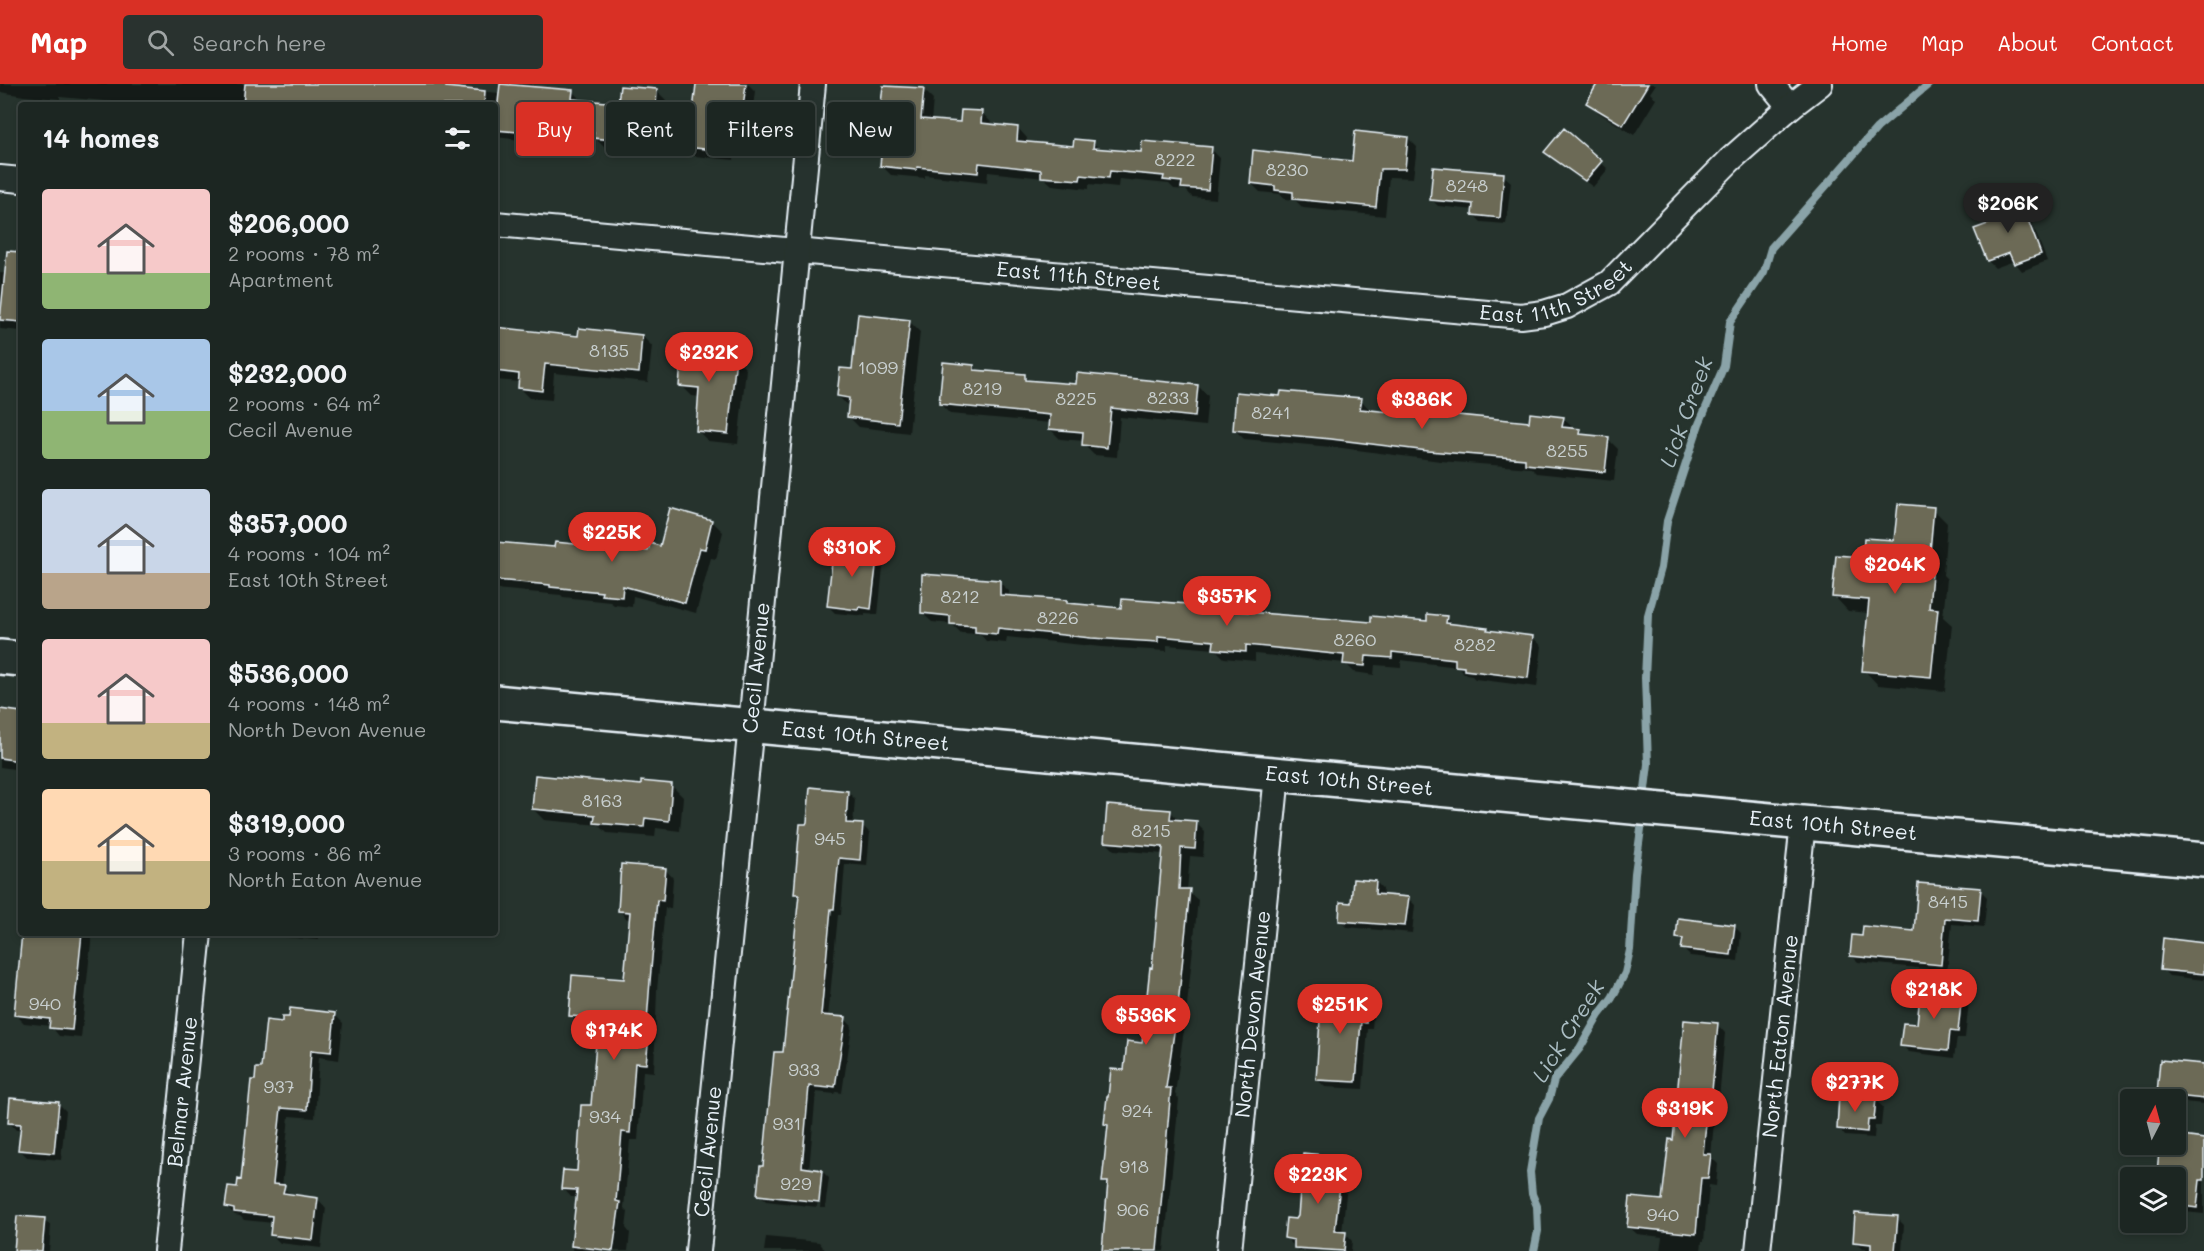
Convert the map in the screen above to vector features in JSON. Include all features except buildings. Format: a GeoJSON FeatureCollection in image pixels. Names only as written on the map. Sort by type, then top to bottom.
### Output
{"type":"FeatureCollection","features":[{"type":"Feature","properties":{"kind":"main road"},"geometry":{"type":"LineString","coordinates":[[0,657],[18,659]]}},
{"type":"Feature","properties":{"kind":"main road","name":"East 10th Street"},"geometry":{"type":"LineString","coordinates":[[498,702],[2204,860]]}},
{"type":"Feature","properties":{"kind":"street","name":"Cecil Avenue"},"geometry":{"type":"LineString","coordinates":[[698,1251],[752,725],[813,84]]}},
{"type":"Feature","properties":{"kind":"street"},"geometry":{"type":"LineString","coordinates":[[1771,84],[1790,107]]}},
{"type":"Feature","properties":{"kind":"street","name":"East 11th Street"},"geometry":{"type":"LineString","coordinates":[[498,224],[1509,316],[1544,313],[1568,306],[1589,296],[1619,275],[1730,160],[1820,84]]}},
{"type":"Feature","properties":{"kind":"street"},"geometry":{"type":"LineString","coordinates":[[0,178],[18,180]]}},
{"type":"Feature","properties":{"kind":"street","name":"North Devon Avenue"},"geometry":{"type":"LineString","coordinates":[[1229,1251],[1277,775]]}},
{"type":"Feature","properties":{"kind":"street","name":"North Eaton Avenue"},"geometry":{"type":"LineString","coordinates":[[1758,1251],[1803,823]]}},
{"type":"Feature","properties":{"kind":"street","name":"Belmar Avenue"},"geometry":{"type":"LineString","coordinates":[[166,1251],[199,936]]}},
{"type":"Feature","properties":{"kind":"waterway","name":"Lick Creek"},"geometry":{"type":"LineString","coordinates":[[1645,789],[1648,764],[1645,678],[1648,615],[1661,568],[1667,521],[1699,424],[1724,366],[1730,322],[1764,272],[1771,248],[1877,128],[1929,84]]}},
{"type":"Feature","properties":{"kind":"waterway","name":"Lick Creek"},"geometry":{"type":"LineString","coordinates":[[1534,1251],[1538,1231],[1537,1206],[1532,1194],[1530,1172],[1539,1118],[1549,1099],[1554,1080],[1580,1048],[1625,973],[1630,950],[1635,873],[1641,829]]}}]}
